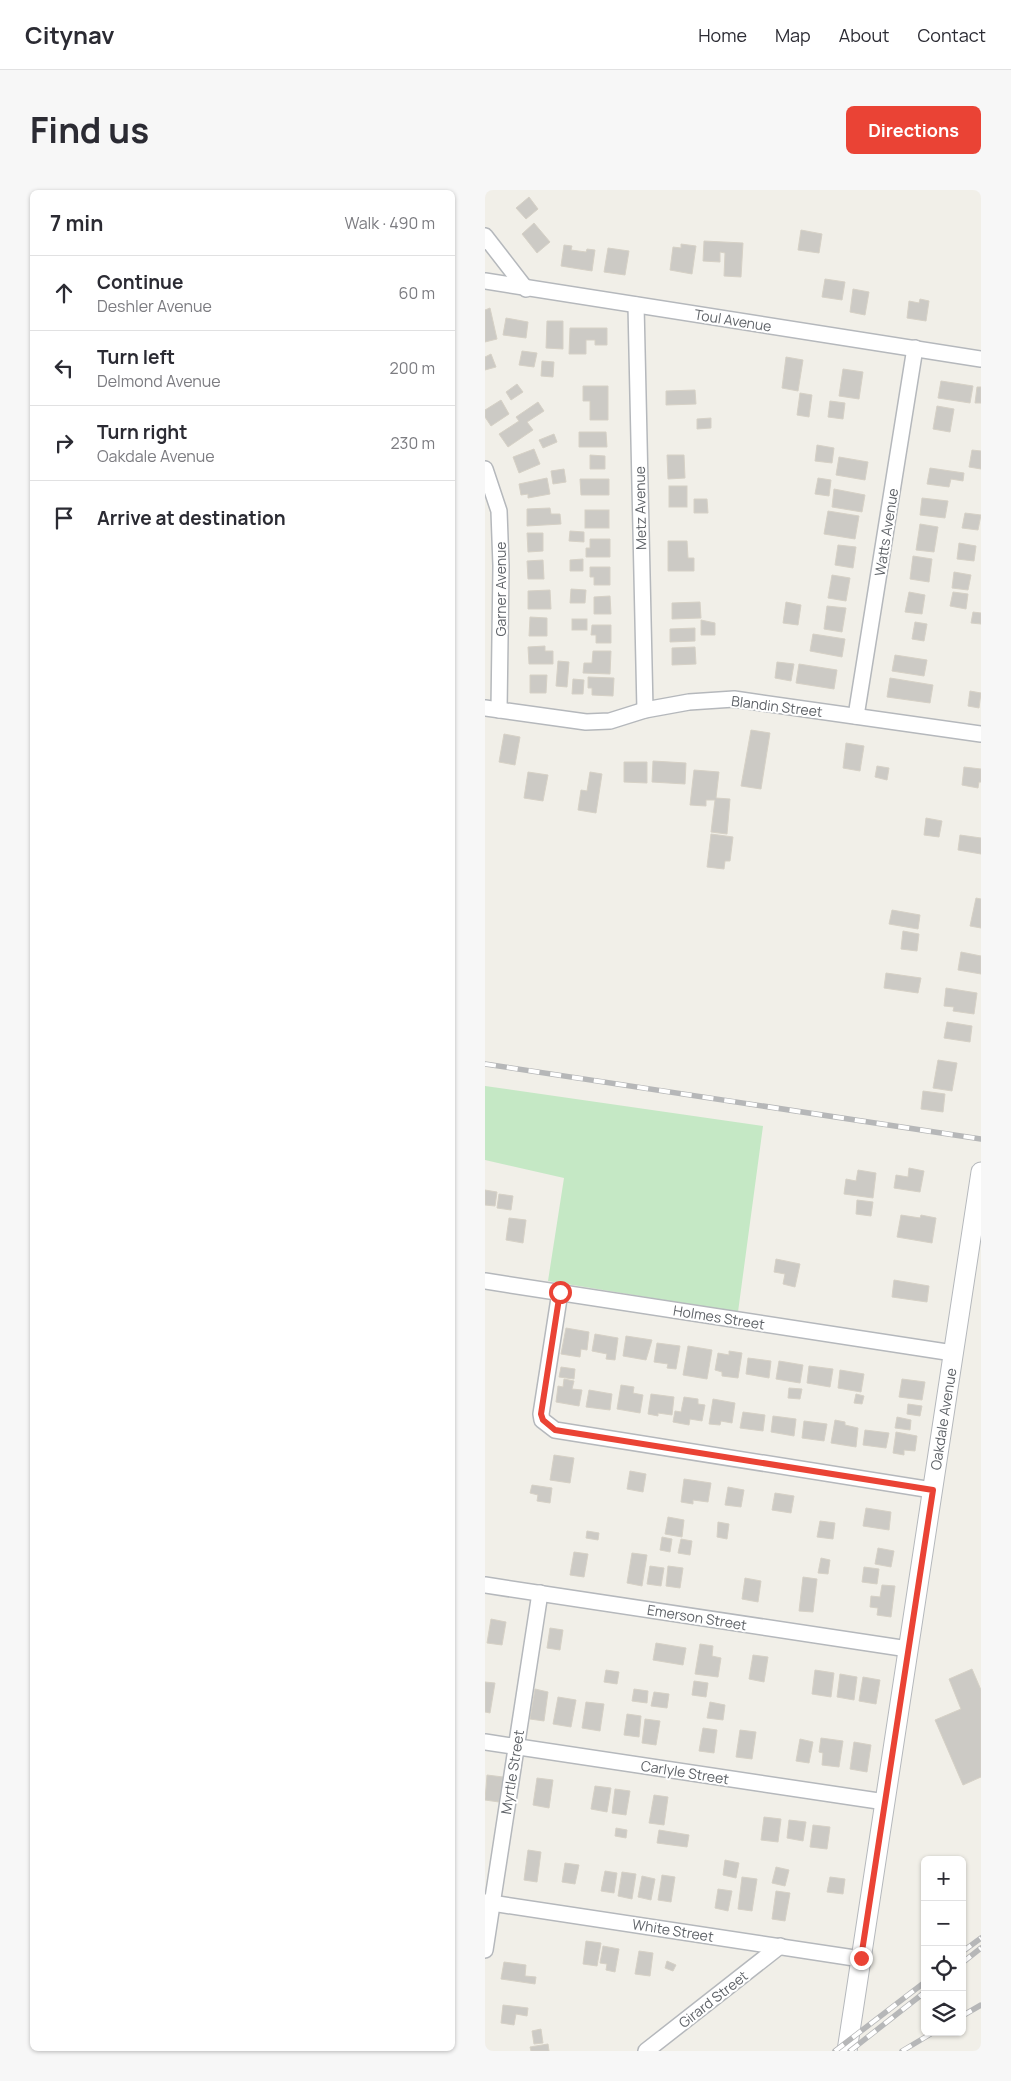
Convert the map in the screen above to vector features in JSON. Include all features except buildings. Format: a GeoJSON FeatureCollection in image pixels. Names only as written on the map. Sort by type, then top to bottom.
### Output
{"type":"FeatureCollection","features":[{"type":"Feature","properties":{"kind":"street"},"geometry":{"type":"LineString","coordinates":[[485,236],[526,289]]}},
{"type":"Feature","properties":{"kind":"street","name":"Toul Avenue"},"geometry":{"type":"LineString","coordinates":[[485,281],[526,289],[981,359]]}},
{"type":"Feature","properties":{"kind":"street","name":"Metz Avenue"},"geometry":{"type":"LineString","coordinates":[[636,305],[645,710]]}},
{"type":"Feature","properties":{"kind":"street","name":"Watts Avenue"},"geometry":{"type":"LineString","coordinates":[[856,716],[915,348]]}},
{"type":"Feature","properties":{"kind":"street","name":"Garner Avenue"},"geometry":{"type":"LineString","coordinates":[[485,469],[499,511],[501,566],[492,709]]}},
{"type":"Feature","properties":{"kind":"street","name":"Blandin Street"},"geometry":{"type":"LineString","coordinates":[[492,709],[586,722],[610,721],[645,710],[689,702],[734,699],[981,734]]}},
{"type":"Feature","properties":{"kind":"street","name":"Oakdale Avenue"},"geometry":{"type":"LineString","coordinates":[[847,2051],[981,1172]]}},
{"type":"Feature","properties":{"kind":"street","name":"Holmes Street"},"geometry":{"type":"LineString","coordinates":[[485,1281],[953,1353]]}},
{"type":"Feature","properties":{"kind":"street"},"geometry":{"type":"LineString","coordinates":[[560,1292],[541,1414],[543,1420],[555,1430],[933,1490]]}},
{"type":"Feature","properties":{"kind":"street","name":"Emerson Street"},"geometry":{"type":"LineString","coordinates":[[485,1585],[908,1649]]}},
{"type":"Feature","properties":{"kind":"street","name":"Myrtle Street"},"geometry":{"type":"LineString","coordinates":[[485,1950],[489,1902],[540,1593]]}},
{"type":"Feature","properties":{"kind":"street","name":"Carlyle Street"},"geometry":{"type":"LineString","coordinates":[[485,1742],[885,1802]]}},
{"type":"Feature","properties":{"kind":"street","name":"White Street"},"geometry":{"type":"LineString","coordinates":[[489,1902],[861,1958]]}},
{"type":"Feature","properties":{"kind":"street","name":"Girard Street"},"geometry":{"type":"LineString","coordinates":[[646,2051],[780,1946]]}},
{"type":"Feature","properties":{"kind":"green space"},"geometry":{"type":"Polygon","coordinates":[[[485,1086],[763,1126],[738,1312],[548,1281],[564,1178],[485,1160],[485,1086]]]}},
{"type":"Feature","properties":{"kind":"railway"},"geometry":{"type":"LineString","coordinates":[[485,1064],[981,1139]]}},
{"type":"Feature","properties":{"kind":"railway"},"geometry":{"type":"LineString","coordinates":[[966,1949],[981,1938]]}},
{"type":"Feature","properties":{"kind":"railway"},"geometry":{"type":"LineString","coordinates":[[966,1960],[981,1948]]}},
{"type":"Feature","properties":{"kind":"railway"},"geometry":{"type":"LineString","coordinates":[[835,2051],[921,1985]]}},
{"type":"Feature","properties":{"kind":"railway"},"geometry":{"type":"LineString","coordinates":[[850,2051],[921,1995]]}},
{"type":"Feature","properties":{"kind":"railway"},"geometry":{"type":"LineString","coordinates":[[966,2014],[981,2005]]}},
{"type":"Feature","properties":{"kind":"railway"},"geometry":{"type":"LineString","coordinates":[[902,2051],[927,2036]]}},
{"type":"Feature","properties":{"kind":"route"},"geometry":{"type":"LineString","coordinates":[[560,1292],[541,1414],[543,1420],[555,1430],[933,1490],[861,1958]]}}]}
